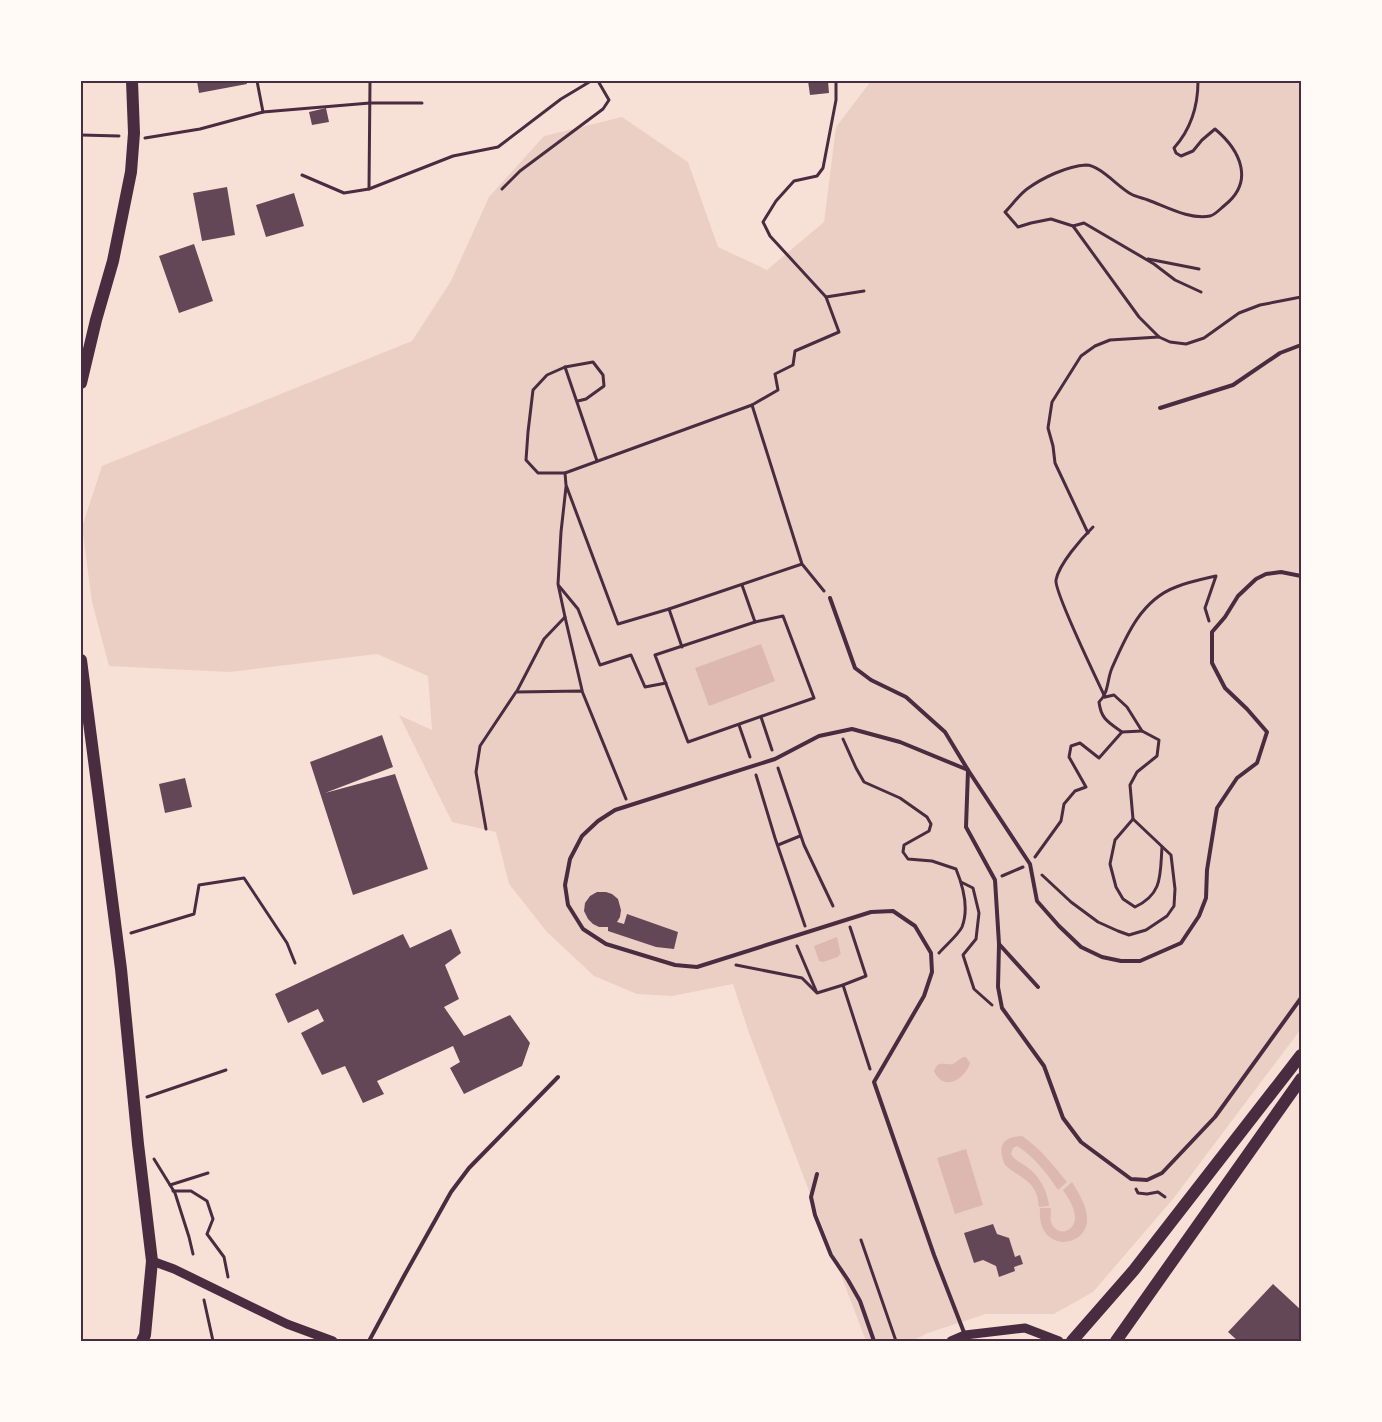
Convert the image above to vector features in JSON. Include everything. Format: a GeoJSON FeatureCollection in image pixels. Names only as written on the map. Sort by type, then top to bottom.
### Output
{"type":"FeatureCollection","features":[{"type":"Feature","properties":{"kind":"main road"},"geometry":{"type":"LineString","coordinates":[[81,383],[113,261],[131,172],[134,133],[132,81]]}},
{"type":"Feature","properties":{"kind":"main road"},"geometry":{"type":"LineString","coordinates":[[81,660],[121,969],[152,1261],[145,1335],[142,1341]]}},
{"type":"Feature","properties":{"kind":"main road"},"geometry":{"type":"LineString","coordinates":[[1072,1341],[1134,1270],[1301,1054]]}},
{"type":"Feature","properties":{"kind":"main road"},"geometry":{"type":"LineString","coordinates":[[1116,1341],[1301,1079]]}},
{"type":"Feature","properties":{"kind":"street"},"geometry":{"type":"LineString","coordinates":[[152,1261],[174,1269],[287,1324],[333,1341]]}},
{"type":"Feature","properties":{"kind":"street"},"geometry":{"type":"LineString","coordinates":[[951,1341],[965,1335],[1025,1328],[1059,1341]]}},
{"type":"Feature","properties":{"kind":"lane"},"geometry":{"type":"LineString","coordinates":[[1160,408],[1233,385],[1280,353],[1301,345]]}},
{"type":"Feature","properties":{"kind":"lane"},"geometry":{"type":"LineString","coordinates":[[830,598],[855,668],[871,680],[906,697],[945,732],[1030,864],[1037,901],[1081,947],[1102,957],[1121,961],[1140,961],[1181,943],[1199,916],[1206,898],[1206,870],[1217,808],[1237,778],[1257,763],[1267,732],[1225,688],[1212,663],[1212,632],[1238,596],[1256,579],[1266,574],[1281,572],[1301,576]]}},
{"type":"Feature","properties":{"kind":"lane"},"geometry":{"type":"LineString","coordinates":[[965,1335],[934,1255],[874,1082],[924,996],[932,972],[931,953],[915,926],[893,911],[871,912],[697,967],[675,965],[606,944],[583,929],[568,905],[565,885],[570,859],[582,836],[598,821],[615,810],[754,767],[775,759],[819,736],[852,729],[900,742],[968,770]]}},
{"type":"Feature","properties":{"kind":"lane"},"geometry":{"type":"LineString","coordinates":[[968,770],[966,827],[994,880],[999,944],[998,987],[1002,1008],[1044,1066],[1063,1118],[1081,1142],[1131,1179],[1147,1180],[1162,1173],[1215,1117],[1301,998]]}},
{"type":"Feature","properties":{"kind":"lane"},"geometry":{"type":"LineString","coordinates":[[999,944],[1038,987]]}},
{"type":"Feature","properties":{"kind":"lane"},"geometry":{"type":"LineString","coordinates":[[369,1341],[452,1192],[469,1168],[558,1077]]}},
{"type":"Feature","properties":{"kind":"lane"},"geometry":{"type":"LineString","coordinates":[[817,1174],[811,1197],[815,1215],[831,1255],[860,1301],[874,1341]]}},
{"type":"Feature","properties":{"kind":"path"},"geometry":{"type":"LineString","coordinates":[[257,81],[263,112]]}},
{"type":"Feature","properties":{"kind":"path"},"geometry":{"type":"LineString","coordinates":[[369,189],[370,81]]}},
{"type":"Feature","properties":{"kind":"path"},"geometry":{"type":"LineString","coordinates":[[302,175],[344,193],[369,189],[453,156],[498,147],[561,99],[591,81]]}},
{"type":"Feature","properties":{"kind":"path"},"geometry":{"type":"LineString","coordinates":[[502,189],[520,171],[603,109],[609,100],[598,81]]}},
{"type":"Feature","properties":{"kind":"path"},"geometry":{"type":"LineString","coordinates":[[578,401],[586,399],[604,386],[603,375],[593,362],[565,367],[546,375],[533,390],[526,460],[538,473],[565,473],[752,405],[778,390],[775,374],[794,365],[795,351],[839,332],[826,297],[770,236],[763,222],[776,201],[794,181],[817,176],[823,168],[836,100],[836,81]]}},
{"type":"Feature","properties":{"kind":"path"},"geometry":{"type":"LineString","coordinates":[[1198,81],[1195,114],[1183,139],[1174,148],[1176,153],[1181,156],[1193,151],[1215,129],[1225,137],[1240,159],[1240,185],[1232,200],[1212,216],[1195,216],[1130,194],[1112,178],[1088,165],[1061,170],[1035,184],[1027,189],[1005,212],[1018,227],[1051,219],[1073,226],[1084,223],[1175,280],[1201,292]]}},
{"type":"Feature","properties":{"kind":"path"},"geometry":{"type":"LineString","coordinates":[[147,139],[200,129],[263,112],[370,103],[422,103]]}},
{"type":"Feature","properties":{"kind":"path"},"geometry":{"type":"LineString","coordinates":[[81,135],[119,136]]}},
{"type":"Feature","properties":{"kind":"path"},"geometry":{"type":"LineString","coordinates":[[1073,226],[1139,317],[1159,337],[1170,342],[1186,344],[1204,338],[1239,313],[1260,305],[1301,297]]}},
{"type":"Feature","properties":{"kind":"path"},"geometry":{"type":"LineString","coordinates":[[1143,258],[1199,269]]}},
{"type":"Feature","properties":{"kind":"path"},"geometry":{"type":"LineString","coordinates":[[826,297],[864,291]]}},
{"type":"Feature","properties":{"kind":"path"},"geometry":{"type":"LineString","coordinates":[[1088,532],[1055,463],[1048,428],[1052,402],[1081,356],[1095,346],[1110,340],[1159,337]]}},
{"type":"Feature","properties":{"kind":"path"},"geometry":{"type":"LineString","coordinates":[[565,367],[597,461]]}},
{"type":"Feature","properties":{"kind":"path"},"geometry":{"type":"LineString","coordinates":[[752,405],[802,564],[830,598]]}},
{"type":"Feature","properties":{"kind":"path"},"geometry":{"type":"LineString","coordinates":[[565,473],[558,584],[582,691],[629,806]]}},
{"type":"Feature","properties":{"kind":"path"},"geometry":{"type":"LineString","coordinates":[[566,485],[618,624],[802,564]]}},
{"type":"Feature","properties":{"kind":"path"},"geometry":{"type":"LineString","coordinates":[[1093,527],[1059,568],[1055,583],[1067,615],[1105,697]]}},
{"type":"Feature","properties":{"kind":"path"},"geometry":{"type":"LineString","coordinates":[[1105,697],[1110,671],[1135,621],[1155,599],[1174,587],[1216,576],[1205,608],[1212,632]]}},
{"type":"Feature","properties":{"kind":"path"},"geometry":{"type":"LineString","coordinates":[[558,584],[578,609],[600,665],[631,655],[645,687],[666,683]]}},
{"type":"Feature","properties":{"kind":"path"},"geometry":{"type":"LineString","coordinates":[[742,585],[755,622]]}},
{"type":"Feature","properties":{"kind":"path"},"geometry":{"type":"LineString","coordinates":[[669,609],[682,647]]}},
{"type":"Feature","properties":{"kind":"path"},"geometry":{"type":"LineString","coordinates":[[783,616],[814,698],[688,742],[666,683],[655,655],[755,622],[783,616]]}},
{"type":"Feature","properties":{"kind":"path"},"geometry":{"type":"LineString","coordinates":[[486,829],[476,772],[480,746],[516,692],[544,639],[565,617]]}},
{"type":"Feature","properties":{"kind":"path"},"geometry":{"type":"LineString","coordinates":[[516,692],[582,691]]}},
{"type":"Feature","properties":{"kind":"path"},"geometry":{"type":"LineString","coordinates":[[1030,864],[1071,902],[1098,922],[1118,932],[1129,934],[1146,930],[1167,916],[1174,906],[1175,889],[1171,855],[1133,819],[1130,785],[1137,772],[1157,756],[1160,740],[1142,731],[1122,732],[1105,720],[1099,702],[1105,697],[1114,695],[1127,707],[1142,731]]}},
{"type":"Feature","properties":{"kind":"path"},"geometry":{"type":"LineString","coordinates":[[761,717],[800,836],[833,906]]}},
{"type":"Feature","properties":{"kind":"path"},"geometry":{"type":"LineString","coordinates":[[739,725],[807,933]]}},
{"type":"Feature","properties":{"kind":"path"},"geometry":{"type":"LineString","coordinates":[[840,732],[864,782],[900,798],[927,817],[931,824],[929,831],[904,845],[903,852],[908,859],[932,861],[956,869],[962,882],[965,908],[962,928],[932,960]]}},
{"type":"Feature","properties":{"kind":"path"},"geometry":{"type":"LineString","coordinates":[[994,880],[1030,864],[1060,821],[1064,804],[1074,791],[1086,787],[1069,757],[1071,746],[1080,743],[1099,758],[1122,732]]}},
{"type":"Feature","properties":{"kind":"path"},"geometry":{"type":"LineString","coordinates":[[1133,819],[1115,840],[1110,864],[1116,887],[1123,899],[1135,907],[1145,903],[1155,893],[1160,875],[1162,847]]}},
{"type":"Feature","properties":{"kind":"path"},"geometry":{"type":"LineString","coordinates":[[778,845],[800,836]]}},
{"type":"Feature","properties":{"kind":"path"},"geometry":{"type":"LineString","coordinates":[[131,933],[194,914],[199,885],[244,878],[286,943],[295,963]]}},
{"type":"Feature","properties":{"kind":"path"},"geometry":{"type":"LineString","coordinates":[[962,882],[973,888],[979,913],[976,939],[963,955],[974,989],[994,1007],[1002,1008]]}},
{"type":"Feature","properties":{"kind":"path"},"geometry":{"type":"LineString","coordinates":[[817,993],[866,976],[848,919]]}},
{"type":"Feature","properties":{"kind":"path"},"geometry":{"type":"LineString","coordinates":[[794,938],[817,993]]}},
{"type":"Feature","properties":{"kind":"path"},"geometry":{"type":"LineString","coordinates":[[723,959],[736,965],[802,978],[817,993]]}},
{"type":"Feature","properties":{"kind":"path"},"geometry":{"type":"LineString","coordinates":[[843,985],[874,1082]]}},
{"type":"Feature","properties":{"kind":"path"},"geometry":{"type":"LineString","coordinates":[[147,1097],[226,1070]]}},
{"type":"Feature","properties":{"kind":"path"},"geometry":{"type":"LineString","coordinates":[[154,1159],[173,1191],[193,1254]]}},
{"type":"Feature","properties":{"kind":"path"},"geometry":{"type":"LineString","coordinates":[[170,1185],[208,1173]]}},
{"type":"Feature","properties":{"kind":"path"},"geometry":{"type":"LineString","coordinates":[[1131,1179],[1138,1194],[1158,1192],[1165,1197]]}},
{"type":"Feature","properties":{"kind":"path"},"geometry":{"type":"LineString","coordinates":[[173,1191],[191,1191],[207,1201],[213,1219],[207,1234],[224,1257],[228,1277]]}},
{"type":"Feature","properties":{"kind":"path"},"geometry":{"type":"LineString","coordinates":[[861,1240],[896,1341]]}},
{"type":"Feature","properties":{"kind":"path"},"geometry":{"type":"LineString","coordinates":[[204,1300],[213,1341]]}},
{"type":"Feature","properties":{"kind":"shaded area"},"geometry":{"type":"Polygon","coordinates":[[[871,81],[1301,81],[1301,1029],[1173,1199],[1093,1292],[1054,1314],[986,1314],[928,1333],[912,1341],[866,1341],[749,1033],[733,984],[672,996],[637,994],[594,976],[547,932],[509,884],[496,832],[452,822],[399,715],[432,730],[428,676],[377,654],[230,672],[109,666],[92,602],[82,527],[102,466],[412,341],[451,281],[489,197],[544,136],[622,117],[688,162],[718,247],[767,270],[824,222],[836,127],[871,81]]]}},
{"type":"Feature","properties":{"kind":"shaded area"},"geometry":{"type":"Polygon","coordinates":[[[761,644],[775,681],[709,706],[695,668],[761,644]]]}},
{"type":"Feature","properties":{"kind":"shaded area"},"geometry":{"type":"Polygon","coordinates":[[[837,937],[841,955],[823,962],[819,961],[814,946],[837,937]]]}},
{"type":"Feature","properties":{"kind":"shaded area"},"geometry":{"type":"Polygon","coordinates":[[[966,1057],[970,1063],[959,1079],[943,1081],[934,1071],[937,1065],[953,1064],[966,1057]]]}},
{"type":"Feature","properties":{"kind":"shaded area"},"geometry":{"type":"Polygon","coordinates":[[[1022,1136],[1041,1152],[1067,1182],[1058,1190],[1029,1155],[1017,1146],[1013,1148],[1011,1154],[1016,1160],[1031,1170],[1039,1179],[1047,1195],[1049,1206],[1039,1207],[1038,1198],[1032,1186],[1005,1165],[1001,1153],[1003,1144],[1010,1138],[1022,1136]]]}},
{"type":"Feature","properties":{"kind":"shaded area"},"geometry":{"type":"Polygon","coordinates":[[[966,1149],[983,1205],[955,1214],[937,1158],[966,1149]]]}},
{"type":"Feature","properties":{"kind":"shaded area"},"geometry":{"type":"Polygon","coordinates":[[[1072,1182],[1085,1207],[1086,1227],[1072,1240],[1063,1242],[1054,1240],[1046,1234],[1041,1223],[1040,1208],[1051,1208],[1051,1222],[1057,1230],[1066,1231],[1073,1226],[1074,1212],[1063,1190],[1072,1182]]]}},
{"type":"Feature","properties":{"kind":"building"},"geometry":{"type":"Polygon","coordinates":[[[197,81],[246,81],[247,84],[199,93],[197,81]]]}},
{"type":"Feature","properties":{"kind":"building"},"geometry":{"type":"Polygon","coordinates":[[[808,81],[828,81],[829,93],[810,95],[808,81]]]}},
{"type":"Feature","properties":{"kind":"building"},"geometry":{"type":"Polygon","coordinates":[[[326,108],[329,122],[312,125],[309,112],[326,108]]]}},
{"type":"Feature","properties":{"kind":"building"},"geometry":{"type":"Polygon","coordinates":[[[227,187],[235,235],[202,241],[193,193],[227,187]]]}},
{"type":"Feature","properties":{"kind":"building"},"geometry":{"type":"Polygon","coordinates":[[[294,193],[304,226],[266,237],[256,205],[294,193]]]}},
{"type":"Feature","properties":{"kind":"building"},"geometry":{"type":"Polygon","coordinates":[[[194,244],[213,301],[179,313],[159,256],[194,244]]]}},
{"type":"Feature","properties":{"kind":"building"},"geometry":{"type":"Polygon","coordinates":[[[382,735],[393,767],[325,793],[395,774],[428,869],[353,895],[310,762],[382,735]]]}},
{"type":"Feature","properties":{"kind":"building"},"geometry":{"type":"Polygon","coordinates":[[[185,778],[192,807],[165,813],[159,784],[185,778]]]}},
{"type":"Feature","properties":{"kind":"building"},"geometry":{"type":"Polygon","coordinates":[[[597,892],[612,894],[618,899],[621,910],[617,922],[624,924],[627,914],[678,932],[674,949],[656,947],[608,931],[608,927],[593,924],[584,911],[585,903],[597,892]]]}},
{"type":"Feature","properties":{"kind":"building"},"geometry":{"type":"Polygon","coordinates":[[[451,929],[461,953],[445,965],[459,999],[444,1007],[464,1036],[510,1015],[530,1043],[522,1066],[464,1094],[450,1068],[460,1062],[453,1046],[377,1081],[384,1094],[363,1103],[345,1066],[322,1075],[301,1033],[324,1021],[318,1009],[288,1023],[275,994],[403,934],[410,948],[451,929]]]}},
{"type":"Feature","properties":{"kind":"building"},"geometry":{"type":"Polygon","coordinates":[[[993,1224],[997,1234],[1009,1238],[1015,1257],[1020,1255],[1023,1264],[1014,1267],[1015,1271],[999,1277],[996,1266],[983,1260],[974,1263],[964,1233],[993,1224]]]}},
{"type":"Feature","properties":{"kind":"building"},"geometry":{"type":"Polygon","coordinates":[[[1273,1284],[1301,1310],[1301,1341],[1238,1341],[1228,1332],[1273,1284]]]}}]}
